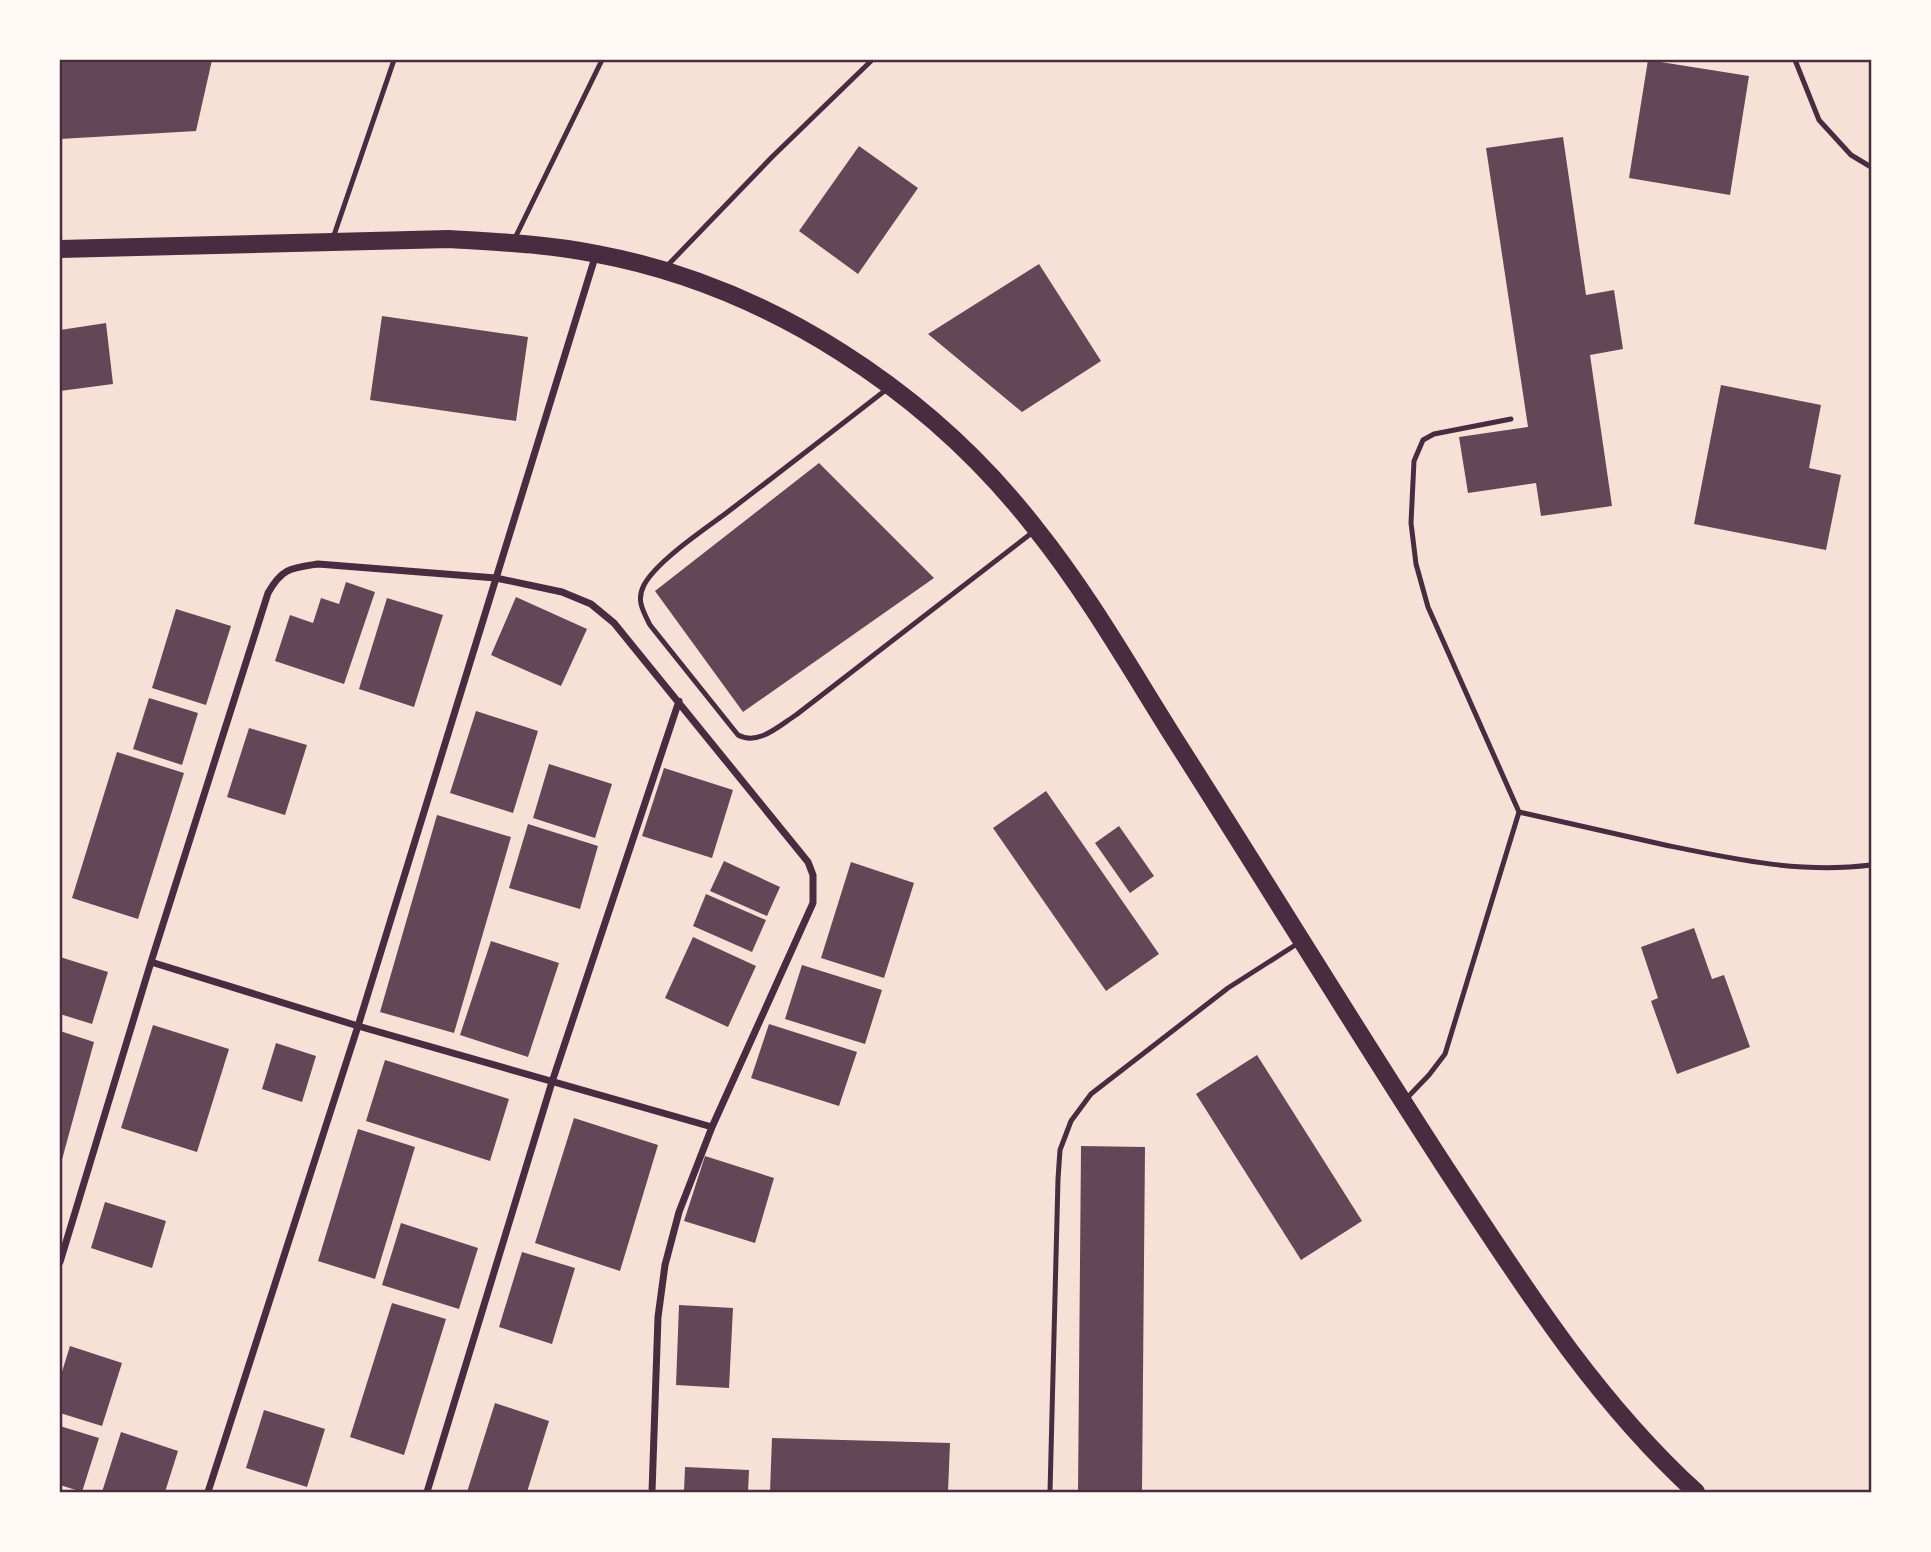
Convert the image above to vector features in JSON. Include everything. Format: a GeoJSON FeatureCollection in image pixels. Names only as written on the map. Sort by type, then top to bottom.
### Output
{"type":"FeatureCollection","features":[{"type":"Feature","properties":{"kind":"main road"},"geometry":{"type":"LineString","coordinates":[[60,248],[449,239],[513,243],[596,254],[663,270],[783,319],[890,387],[929,417],[985,470],[1036,529],[1089,604],[1303,940],[1402,1102],[1506,1262],[1563,1345],[1617,1410],[1696,1493]]}},
{"type":"Feature","properties":{"kind":"street"},"geometry":{"type":"LineString","coordinates":[[208,1493],[358,1026],[596,254]]}},
{"type":"Feature","properties":{"kind":"street"},"geometry":{"type":"LineString","coordinates":[[60,1262],[151,962],[268,593],[277,577],[296,567],[318,564],[496,578],[562,592],[591,604],[614,623],[808,862],[814,875],[813,903],[712,1127],[679,1212],[665,1265],[658,1317],[652,1493]]}},
{"type":"Feature","properties":{"kind":"street"},"geometry":{"type":"LineString","coordinates":[[427,1493],[552,1082],[679,701]]}},
{"type":"Feature","properties":{"kind":"street"},"geometry":{"type":"LineString","coordinates":[[151,962],[358,1026],[712,1127]]}},
{"type":"Feature","properties":{"kind":"lane"},"geometry":{"type":"LineString","coordinates":[[332,241],[394,60]]}},
{"type":"Feature","properties":{"kind":"lane"},"geometry":{"type":"LineString","coordinates":[[513,243],[602,60]]}},
{"type":"Feature","properties":{"kind":"lane"},"geometry":{"type":"LineString","coordinates":[[663,270],[772,157],[872,60]]}},
{"type":"Feature","properties":{"kind":"lane"},"geometry":{"type":"LineString","coordinates":[[1795,60],[1819,120],[1851,155],[1871,167]]}},
{"type":"Feature","properties":{"kind":"lane"},"geometry":{"type":"LineString","coordinates":[[890,387],[698,534],[645,582],[640,605],[650,625],[738,735],[747,740],[759,738],[796,715],[1036,529]]}},
{"type":"Feature","properties":{"kind":"lane"},"geometry":{"type":"LineString","coordinates":[[1402,1102],[1445,1054],[1519,812],[1428,607],[1416,564],[1411,523],[1414,461],[1423,440],[1434,434],[1511,419]]}},
{"type":"Feature","properties":{"kind":"lane"},"geometry":{"type":"LineString","coordinates":[[1519,812],[1712,855],[1780,866],[1837,869],[1871,865]]}},
{"type":"Feature","properties":{"kind":"lane"},"geometry":{"type":"LineString","coordinates":[[1050,1493],[1058,1179],[1060,1150],[1071,1121],[1091,1094],[1228,988],[1303,940]]}},
{"type":"Feature","properties":{"kind":"building"},"geometry":{"type":"Polygon","coordinates":[[[60,60],[212,60],[196,131],[60,139],[60,60]]]}},
{"type":"Feature","properties":{"kind":"building"},"geometry":{"type":"Polygon","coordinates":[[[1648,60],[1749,76],[1730,195],[1629,178],[1648,60]]]}},
{"type":"Feature","properties":{"kind":"building"},"geometry":{"type":"Polygon","coordinates":[[[1563,137],[1586,295],[1614,290],[1623,349],[1590,355],[1612,506],[1541,516],[1536,483],[1468,493],[1459,437],[1528,427],[1486,148],[1563,137]]]}},
{"type":"Feature","properties":{"kind":"building"},"geometry":{"type":"Polygon","coordinates":[[[859,146],[918,188],[858,274],[799,231],[859,146]]]}},
{"type":"Feature","properties":{"kind":"building"},"geometry":{"type":"Polygon","coordinates":[[[1039,264],[1101,361],[1022,412],[928,334],[1039,264]]]}},
{"type":"Feature","properties":{"kind":"building"},"geometry":{"type":"Polygon","coordinates":[[[382,316],[528,337],[516,421],[370,400],[382,316]]]}},
{"type":"Feature","properties":{"kind":"building"},"geometry":{"type":"Polygon","coordinates":[[[106,323],[113,384],[60,391],[60,330],[106,323]]]}},
{"type":"Feature","properties":{"kind":"building"},"geometry":{"type":"Polygon","coordinates":[[[1721,385],[1821,405],[1809,468],[1841,475],[1826,550],[1694,524],[1721,385]]]}},
{"type":"Feature","properties":{"kind":"building"},"geometry":{"type":"Polygon","coordinates":[[[819,463],[934,578],[743,712],[655,591],[819,463]]]}},
{"type":"Feature","properties":{"kind":"building"},"geometry":{"type":"Polygon","coordinates":[[[346,582],[375,592],[344,684],[275,661],[290,615],[313,623],[321,598],[339,604],[346,582]]]}},
{"type":"Feature","properties":{"kind":"building"},"geometry":{"type":"Polygon","coordinates":[[[516,597],[587,629],[561,686],[491,655],[516,597]]]}},
{"type":"Feature","properties":{"kind":"building"},"geometry":{"type":"Polygon","coordinates":[[[387,598],[443,615],[414,707],[359,689],[387,598]]]}},
{"type":"Feature","properties":{"kind":"building"},"geometry":{"type":"Polygon","coordinates":[[[176,609],[231,626],[206,705],[152,688],[176,609]]]}},
{"type":"Feature","properties":{"kind":"building"},"geometry":{"type":"Polygon","coordinates":[[[149,698],[198,713],[182,765],[133,749],[149,698]]]}},
{"type":"Feature","properties":{"kind":"building"},"geometry":{"type":"Polygon","coordinates":[[[476,711],[538,731],[513,813],[450,793],[476,711]]]}},
{"type":"Feature","properties":{"kind":"building"},"geometry":{"type":"Polygon","coordinates":[[[249,728],[307,745],[285,815],[227,797],[249,728]]]}},
{"type":"Feature","properties":{"kind":"building"},"geometry":{"type":"Polygon","coordinates":[[[117,752],[184,773],[138,919],[72,898],[117,752]]]}},
{"type":"Feature","properties":{"kind":"building"},"geometry":{"type":"Polygon","coordinates":[[[549,764],[612,784],[595,838],[533,818],[549,764]]]}},
{"type":"Feature","properties":{"kind":"building"},"geometry":{"type":"Polygon","coordinates":[[[664,768],[733,790],[712,858],[642,836],[664,768]]]}},
{"type":"Feature","properties":{"kind":"building"},"geometry":{"type":"Polygon","coordinates":[[[1046,791],[1159,954],[1106,991],[993,828],[1046,791]]]}},
{"type":"Feature","properties":{"kind":"building"},"geometry":{"type":"Polygon","coordinates":[[[437,815],[511,837],[454,1033],[380,1012],[437,815]]]}},
{"type":"Feature","properties":{"kind":"building"},"geometry":{"type":"Polygon","coordinates":[[[528,824],[598,846],[580,909],[509,888],[528,824]]]}},
{"type":"Feature","properties":{"kind":"building"},"geometry":{"type":"Polygon","coordinates":[[[1119,826],[1154,876],[1130,893],[1095,843],[1119,826]]]}},
{"type":"Feature","properties":{"kind":"building"},"geometry":{"type":"Polygon","coordinates":[[[724,861],[780,887],[767,916],[710,891],[724,861]]]}},
{"type":"Feature","properties":{"kind":"building"},"geometry":{"type":"Polygon","coordinates":[[[851,862],[914,883],[884,978],[821,958],[851,862]]]}},
{"type":"Feature","properties":{"kind":"building"},"geometry":{"type":"Polygon","coordinates":[[[706,894],[766,920],[752,952],[693,926],[706,894]]]}},
{"type":"Feature","properties":{"kind":"building"},"geometry":{"type":"Polygon","coordinates":[[[1694,928],[1712,979],[1724,975],[1750,1047],[1677,1074],[1651,1001],[1658,998],[1641,947],[1694,928]]]}},
{"type":"Feature","properties":{"kind":"building"},"geometry":{"type":"Polygon","coordinates":[[[693,937],[756,966],[728,1027],[665,998],[693,937]]]}},
{"type":"Feature","properties":{"kind":"building"},"geometry":{"type":"Polygon","coordinates":[[[491,941],[559,963],[528,1057],[460,1035],[491,941]]]}},
{"type":"Feature","properties":{"kind":"building"},"geometry":{"type":"Polygon","coordinates":[[[60,957],[108,972],[92,1024],[60,1014],[60,957]]]}},
{"type":"Feature","properties":{"kind":"building"},"geometry":{"type":"Polygon","coordinates":[[[802,965],[882,990],[865,1044],[785,1019],[802,965]]]}},
{"type":"Feature","properties":{"kind":"building"},"geometry":{"type":"Polygon","coordinates":[[[769,1024],[857,1052],[839,1106],[751,1078],[769,1024]]]}},
{"type":"Feature","properties":{"kind":"building"},"geometry":{"type":"Polygon","coordinates":[[[153,1025],[229,1049],[197,1152],[121,1128],[153,1025]]]}},
{"type":"Feature","properties":{"kind":"building"},"geometry":{"type":"Polygon","coordinates":[[[60,1031],[94,1042],[60,1167],[60,1031]]]}},
{"type":"Feature","properties":{"kind":"building"},"geometry":{"type":"Polygon","coordinates":[[[276,1043],[316,1056],[302,1102],[262,1089],[276,1043]]]}},
{"type":"Feature","properties":{"kind":"building"},"geometry":{"type":"Polygon","coordinates":[[[1257,1055],[1362,1221],[1301,1260],[1196,1094],[1257,1055]]]}},
{"type":"Feature","properties":{"kind":"building"},"geometry":{"type":"Polygon","coordinates":[[[385,1060],[509,1099],[490,1161],[366,1121],[385,1060]]]}},
{"type":"Feature","properties":{"kind":"building"},"geometry":{"type":"Polygon","coordinates":[[[574,1118],[658,1145],[620,1271],[535,1243],[574,1118]]]}},
{"type":"Feature","properties":{"kind":"building"},"geometry":{"type":"Polygon","coordinates":[[[358,1129],[415,1147],[375,1279],[318,1261],[358,1129]]]}},
{"type":"Feature","properties":{"kind":"building"},"geometry":{"type":"Polygon","coordinates":[[[1081,1146],[1145,1147],[1142,1492],[1078,1492],[1081,1146]]]}},
{"type":"Feature","properties":{"kind":"building"},"geometry":{"type":"Polygon","coordinates":[[[705,1156],[774,1178],[755,1243],[684,1221],[705,1156]]]}},
{"type":"Feature","properties":{"kind":"building"},"geometry":{"type":"Polygon","coordinates":[[[105,1202],[166,1221],[152,1268],[91,1248],[105,1202]]]}},
{"type":"Feature","properties":{"kind":"building"},"geometry":{"type":"Polygon","coordinates":[[[401,1223],[478,1248],[459,1309],[382,1285],[401,1223]]]}},
{"type":"Feature","properties":{"kind":"building"},"geometry":{"type":"Polygon","coordinates":[[[522,1252],[575,1268],[552,1344],[499,1327],[522,1252]]]}},
{"type":"Feature","properties":{"kind":"building"},"geometry":{"type":"Polygon","coordinates":[[[392,1303],[446,1319],[404,1455],[350,1437],[392,1303]]]}},
{"type":"Feature","properties":{"kind":"building"},"geometry":{"type":"Polygon","coordinates":[[[679,1305],[733,1308],[729,1388],[676,1385],[679,1305]]]}},
{"type":"Feature","properties":{"kind":"building"},"geometry":{"type":"Polygon","coordinates":[[[70,1346],[122,1363],[102,1426],[60,1413],[60,1378],[70,1346]]]}},
{"type":"Feature","properties":{"kind":"building"},"geometry":{"type":"Polygon","coordinates":[[[495,1403],[549,1421],[527,1492],[467,1492],[495,1403]]]}},
{"type":"Feature","properties":{"kind":"building"},"geometry":{"type":"Polygon","coordinates":[[[264,1410],[325,1429],[307,1487],[246,1468],[264,1410]]]}},
{"type":"Feature","properties":{"kind":"building"},"geometry":{"type":"Polygon","coordinates":[[[60,1426],[99,1438],[82,1492],[60,1485],[60,1426]]]}},
{"type":"Feature","properties":{"kind":"building"},"geometry":{"type":"Polygon","coordinates":[[[121,1432],[178,1451],[165,1492],[102,1492],[121,1432]]]}},
{"type":"Feature","properties":{"kind":"building"},"geometry":{"type":"Polygon","coordinates":[[[772,1438],[950,1443],[948,1492],[770,1492],[772,1438]]]}},
{"type":"Feature","properties":{"kind":"building"},"geometry":{"type":"Polygon","coordinates":[[[685,1467],[749,1470],[748,1492],[684,1492],[685,1467]]]}}]}
